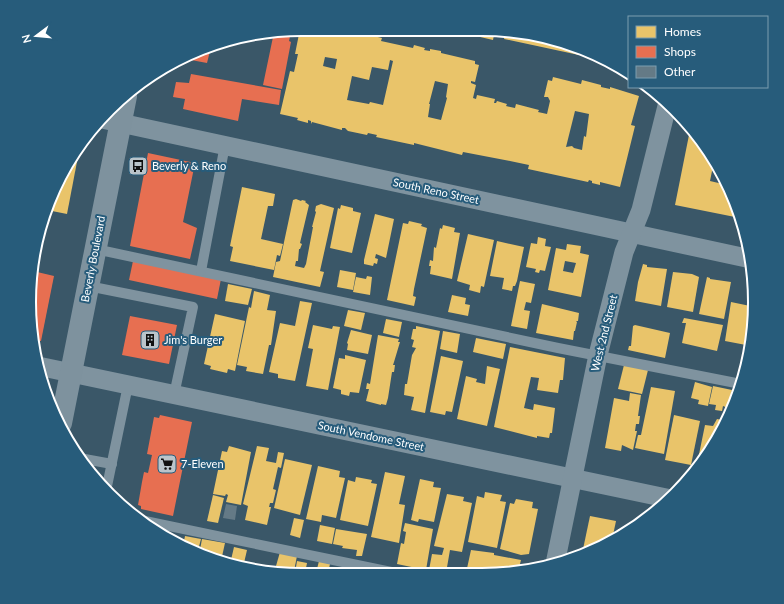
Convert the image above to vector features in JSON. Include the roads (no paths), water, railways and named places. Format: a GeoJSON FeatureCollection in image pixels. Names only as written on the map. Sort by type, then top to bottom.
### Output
{"type":"FeatureCollection","features":[{"type":"Feature","properties":{"kind":"main road","name":"Beverly Boulevard"},"geometry":{"type":"LineString","coordinates":[[62,418],[95,249],[111,121],[117,112]]}},
{"type":"Feature","properties":{"kind":"street","name":"West 2nd Street"},"geometry":{"type":"LineString","coordinates":[[555,558],[598,355],[624,252],[641,210],[666,110]]}},
{"type":"Feature","properties":{"kind":"street","name":"South Reno Street"},"geometry":{"type":"LineString","coordinates":[[111,121],[744,258]]}},
{"type":"Feature","properties":{"kind":"street","name":"South Vendome Street"},"geometry":{"type":"LineString","coordinates":[[44,367],[662,497]]}},
{"type":"Feature","properties":{"kind":"lane"},"geometry":{"type":"LineString","coordinates":[[201,271],[225,145]]}},
{"type":"Feature","properties":{"kind":"lane"},"geometry":{"type":"LineString","coordinates":[[95,249],[558,348],[736,383]]}},
{"type":"Feature","properties":{"kind":"lane"},"geometry":{"type":"LineString","coordinates":[[88,286],[193,307],[174,395]]}},
{"type":"Feature","properties":{"kind":"lane"},"geometry":{"type":"LineString","coordinates":[[108,483],[128,385]]}},
{"type":"Feature","properties":{"kind":"lane"},"geometry":{"type":"LineString","coordinates":[[88,460],[112,464]]}},
{"type":"Feature","properties":{"kind":"lane"},"geometry":{"type":"LineString","coordinates":[[154,523],[372,568]]}},
{"type":"Feature","properties":{"kind":"place","name":"Beverly & Reno"},"geometry":{"type":"Point","coordinates":[138,166]}},
{"type":"Feature","properties":{"kind":"place","name":"Jim's Burger"},"geometry":{"type":"Point","coordinates":[150,340]}},
{"type":"Feature","properties":{"kind":"place","name":"7-Eleven"},"geometry":{"type":"Point","coordinates":[167,464]}}]}
